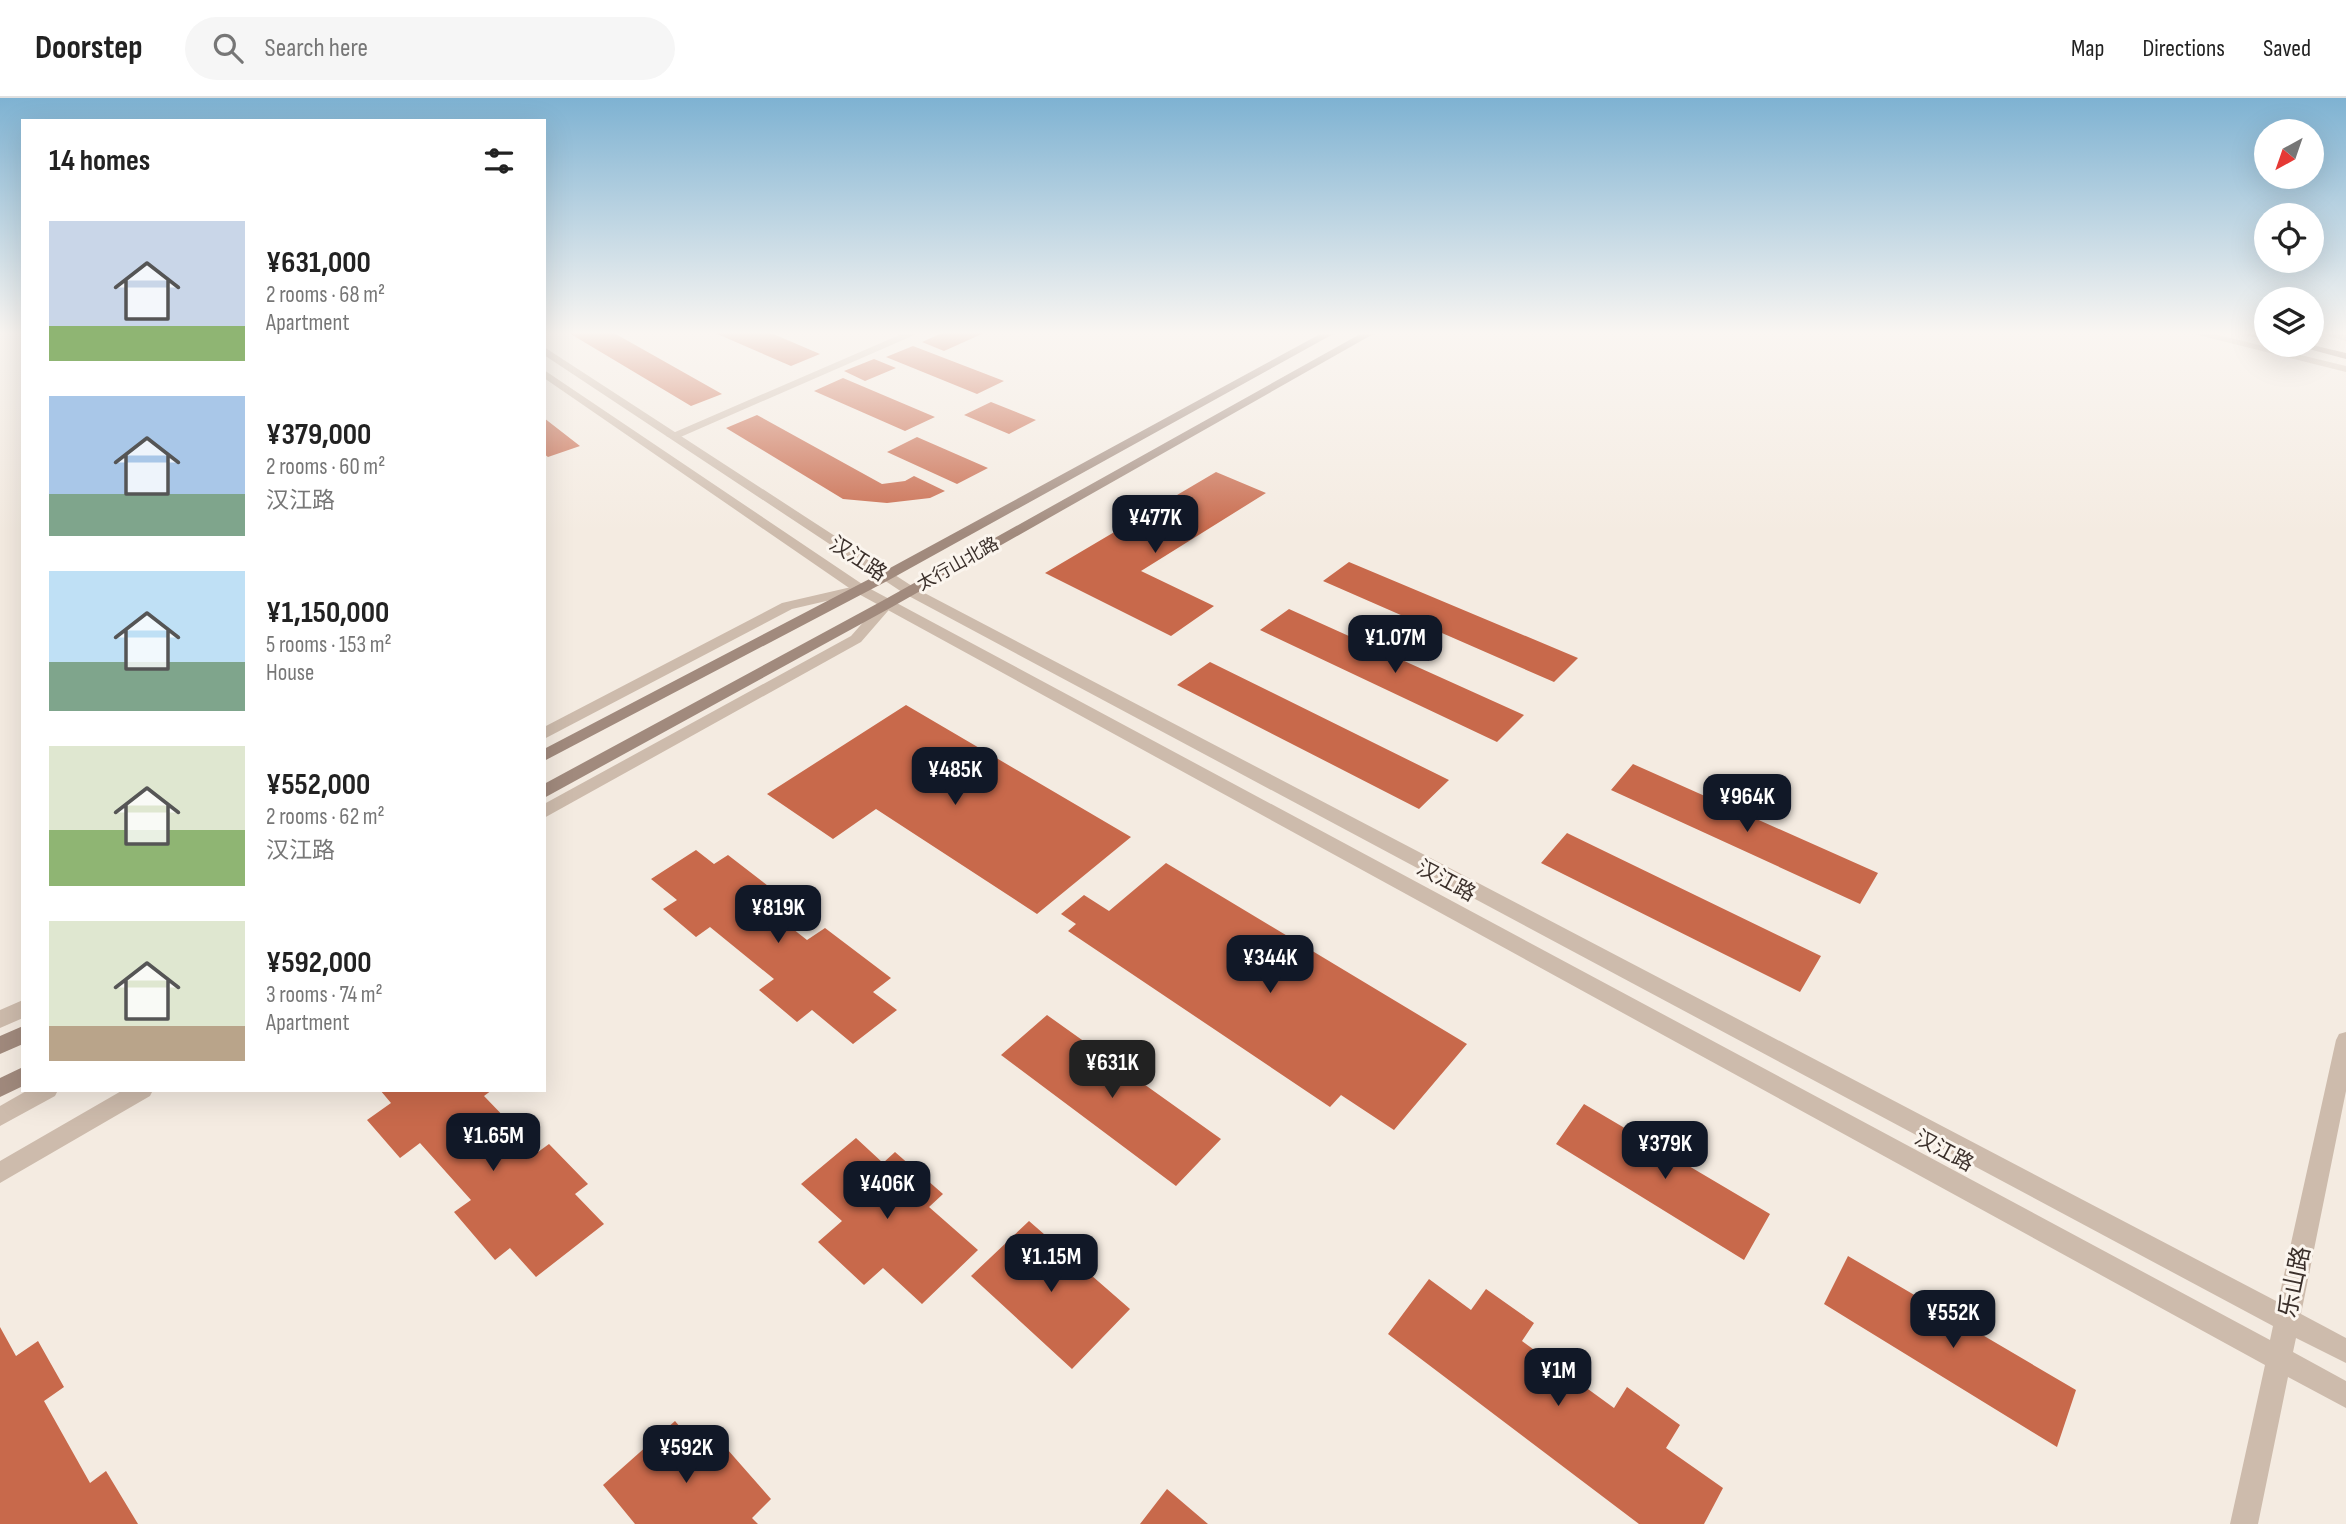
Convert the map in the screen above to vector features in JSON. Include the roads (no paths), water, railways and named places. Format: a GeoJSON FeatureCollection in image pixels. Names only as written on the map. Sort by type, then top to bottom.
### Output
{"type":"FeatureCollection","features":[{"type":"Feature","properties":{"kind":"main road","name":"太行山北路"},"geometry":{"type":"LineString","coordinates":[[546,755],[884,577],[1208,400]]}},
{"type":"Feature","properties":{"kind":"main road","name":"太行山北路"},"geometry":{"type":"LineString","coordinates":[[546,791],[910,592],[1252,400]]}},
{"type":"Feature","properties":{"kind":"main road"},"geometry":{"type":"LineString","coordinates":[[0,1046],[21,1035]]}},
{"type":"Feature","properties":{"kind":"main road"},"geometry":{"type":"LineString","coordinates":[[0,1088],[21,1077]]}},
{"type":"Feature","properties":{"kind":"street","name":"汉江路"},"geometry":{"type":"LineString","coordinates":[[583,400],[860,589],[2346,1395]]}},
{"type":"Feature","properties":{"kind":"street","name":"汉江路"},"geometry":{"type":"LineString","coordinates":[[618,400],[910,592],[2346,1351]]}},
{"type":"Feature","properties":{"kind":"street"},"geometry":{"type":"LineString","coordinates":[[672,436],[758,400]]}},
{"type":"Feature","properties":{"kind":"street"},"geometry":{"type":"LineString","coordinates":[[546,733],[787,606],[860,589]]}},
{"type":"Feature","properties":{"kind":"street"},"geometry":{"type":"LineString","coordinates":[[546,811],[856,639],[887,604]]}},
{"type":"Feature","properties":{"kind":"street"},"geometry":{"type":"LineString","coordinates":[[0,1020],[21,1009]]}},
{"type":"Feature","properties":{"kind":"street","name":"乐山路"},"geometry":{"type":"LineString","coordinates":[[2244,1524],[2281,1360],[2287,1320],[2346,1041]]}},
{"type":"Feature","properties":{"kind":"street"},"geometry":{"type":"LineString","coordinates":[[0,1116],[43,1092]]}},
{"type":"Feature","properties":{"kind":"street"},"geometry":{"type":"LineString","coordinates":[[0,1174],[139,1092]]}}]}
